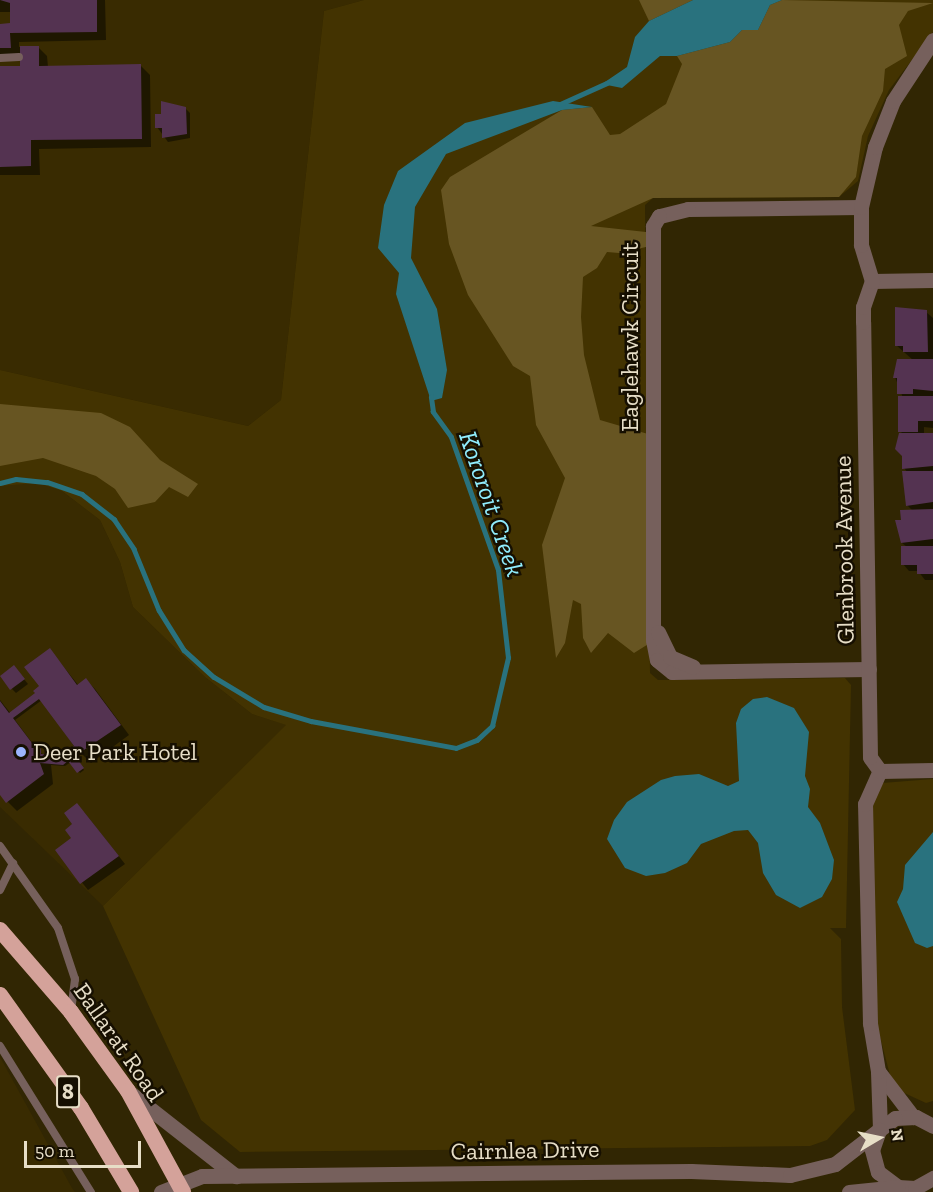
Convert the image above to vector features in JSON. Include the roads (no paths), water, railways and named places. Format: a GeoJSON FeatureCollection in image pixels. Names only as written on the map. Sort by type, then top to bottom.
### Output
{"type":"FeatureCollection","features":[{"type":"Feature","properties":{"kind":"highway","name":"Ballarat Road"},"geometry":{"type":"LineString","coordinates":[[0,930],[71,1012],[128,1091],[181,1188]]}},
{"type":"Feature","properties":{"kind":"highway","name":"8"},"geometry":{"type":"LineString","coordinates":[[0,995],[81,1108],[131,1192]]}},
{"type":"Feature","properties":{"kind":"street"},"geometry":{"type":"LineString","coordinates":[[933,40],[893,101],[875,147],[861,207],[861,244],[872,281],[933,280]]}},
{"type":"Feature","properties":{"kind":"street","name":"Eaglehawk Circuit"},"geometry":{"type":"LineString","coordinates":[[861,207],[688,209],[659,216],[653,226],[656,626],[670,657],[707,671],[869,669]]}},
{"type":"Feature","properties":{"kind":"street","name":"Glenbrook Avenue"},"geometry":{"type":"LineString","coordinates":[[872,281],[863,315],[870,757],[880,771]]}},
{"type":"Feature","properties":{"kind":"street"},"geometry":{"type":"LineString","coordinates":[[904,1189],[878,1172],[873,1160],[880,1130],[878,1071],[870,1023],[865,804],[880,771],[933,770]]}},
{"type":"Feature","properties":{"kind":"street"},"geometry":{"type":"LineString","coordinates":[[878,1071],[915,1117],[933,1126]]}},
{"type":"Feature","properties":{"kind":"street"},"geometry":{"type":"LineString","coordinates":[[128,1091],[236,1176]]}},
{"type":"Feature","properties":{"kind":"street"},"geometry":{"type":"LineString","coordinates":[[915,1117],[933,1114]]}},
{"type":"Feature","properties":{"kind":"street","name":"Cairnlea Drive"},"geometry":{"type":"LineString","coordinates":[[161,1192],[181,1188],[202,1176],[692,1171],[790,1175],[835,1164],[895,1118],[915,1117]]}},
{"type":"Feature","properties":{"kind":"street"},"geometry":{"type":"LineString","coordinates":[[849,1192],[904,1189],[924,1184],[933,1178]]}},
{"type":"Feature","properties":{"kind":"lane"},"geometry":{"type":"LineString","coordinates":[[0,58],[19,57]]}},
{"type":"Feature","properties":{"kind":"lane"},"geometry":{"type":"LineString","coordinates":[[0,846],[58,928],[75,979],[71,1012]]}},
{"type":"Feature","properties":{"kind":"lane"},"geometry":{"type":"LineString","coordinates":[[0,871],[12,863]]}},
{"type":"Feature","properties":{"kind":"lane"},"geometry":{"type":"LineString","coordinates":[[0,890],[12,863]]}},
{"type":"Feature","properties":{"kind":"lane"},"geometry":{"type":"LineString","coordinates":[[0,1046],[91,1192]]}},
{"type":"Feature","properties":{"kind":"water"},"geometry":{"type":"Polygon","coordinates":[[[693,0],[782,0],[770,5],[758,30],[742,30],[730,42],[677,56],[660,56],[622,88],[602,84],[627,67],[635,37],[649,21],[693,0]]]}},
{"type":"Feature","properties":{"kind":"water"},"geometry":{"type":"Polygon","coordinates":[[[553,101],[592,107],[562,110],[446,154],[415,207],[411,258],[437,309],[447,370],[442,398],[431,401],[396,294],[399,273],[378,248],[384,205],[398,171],[465,123],[553,101]]]}},
{"type":"Feature","properties":{"kind":"water"},"geometry":{"type":"Polygon","coordinates":[[[767,697],[794,708],[809,732],[805,776],[810,789],[808,807],[820,823],[834,860],[832,879],[822,897],[800,908],[776,895],[763,873],[758,843],[748,830],[734,831],[701,844],[687,863],[665,873],[646,876],[625,868],[607,839],[614,820],[627,802],[661,780],[675,776],[699,774],[728,786],[739,781],[736,723],[741,709],[753,699],[767,697]]]}},
{"type":"Feature","properties":{"kind":"water"},"geometry":{"type":"Polygon","coordinates":[[[933,832],[933,946],[927,948],[915,943],[897,902],[903,889],[905,865],[933,832]]]}},
{"type":"Feature","properties":{"kind":"waterway","name":"Kororoit Creek"},"geometry":{"type":"LineString","coordinates":[[558,105],[607,83]]}},
{"type":"Feature","properties":{"kind":"waterway","name":"Kororoit Creek"},"geometry":{"type":"LineString","coordinates":[[0,483],[16,479],[47,482],[82,494],[114,519],[134,549],[159,610],[184,650],[214,677],[264,707],[311,721],[456,748],[477,740],[492,726],[508,658],[498,570],[451,437],[433,412],[431,397]]}},
{"type":"Feature","properties":{"kind":"place","name":"Deer Park Hotel"},"geometry":{"type":"Point","coordinates":[21,752]}}]}
